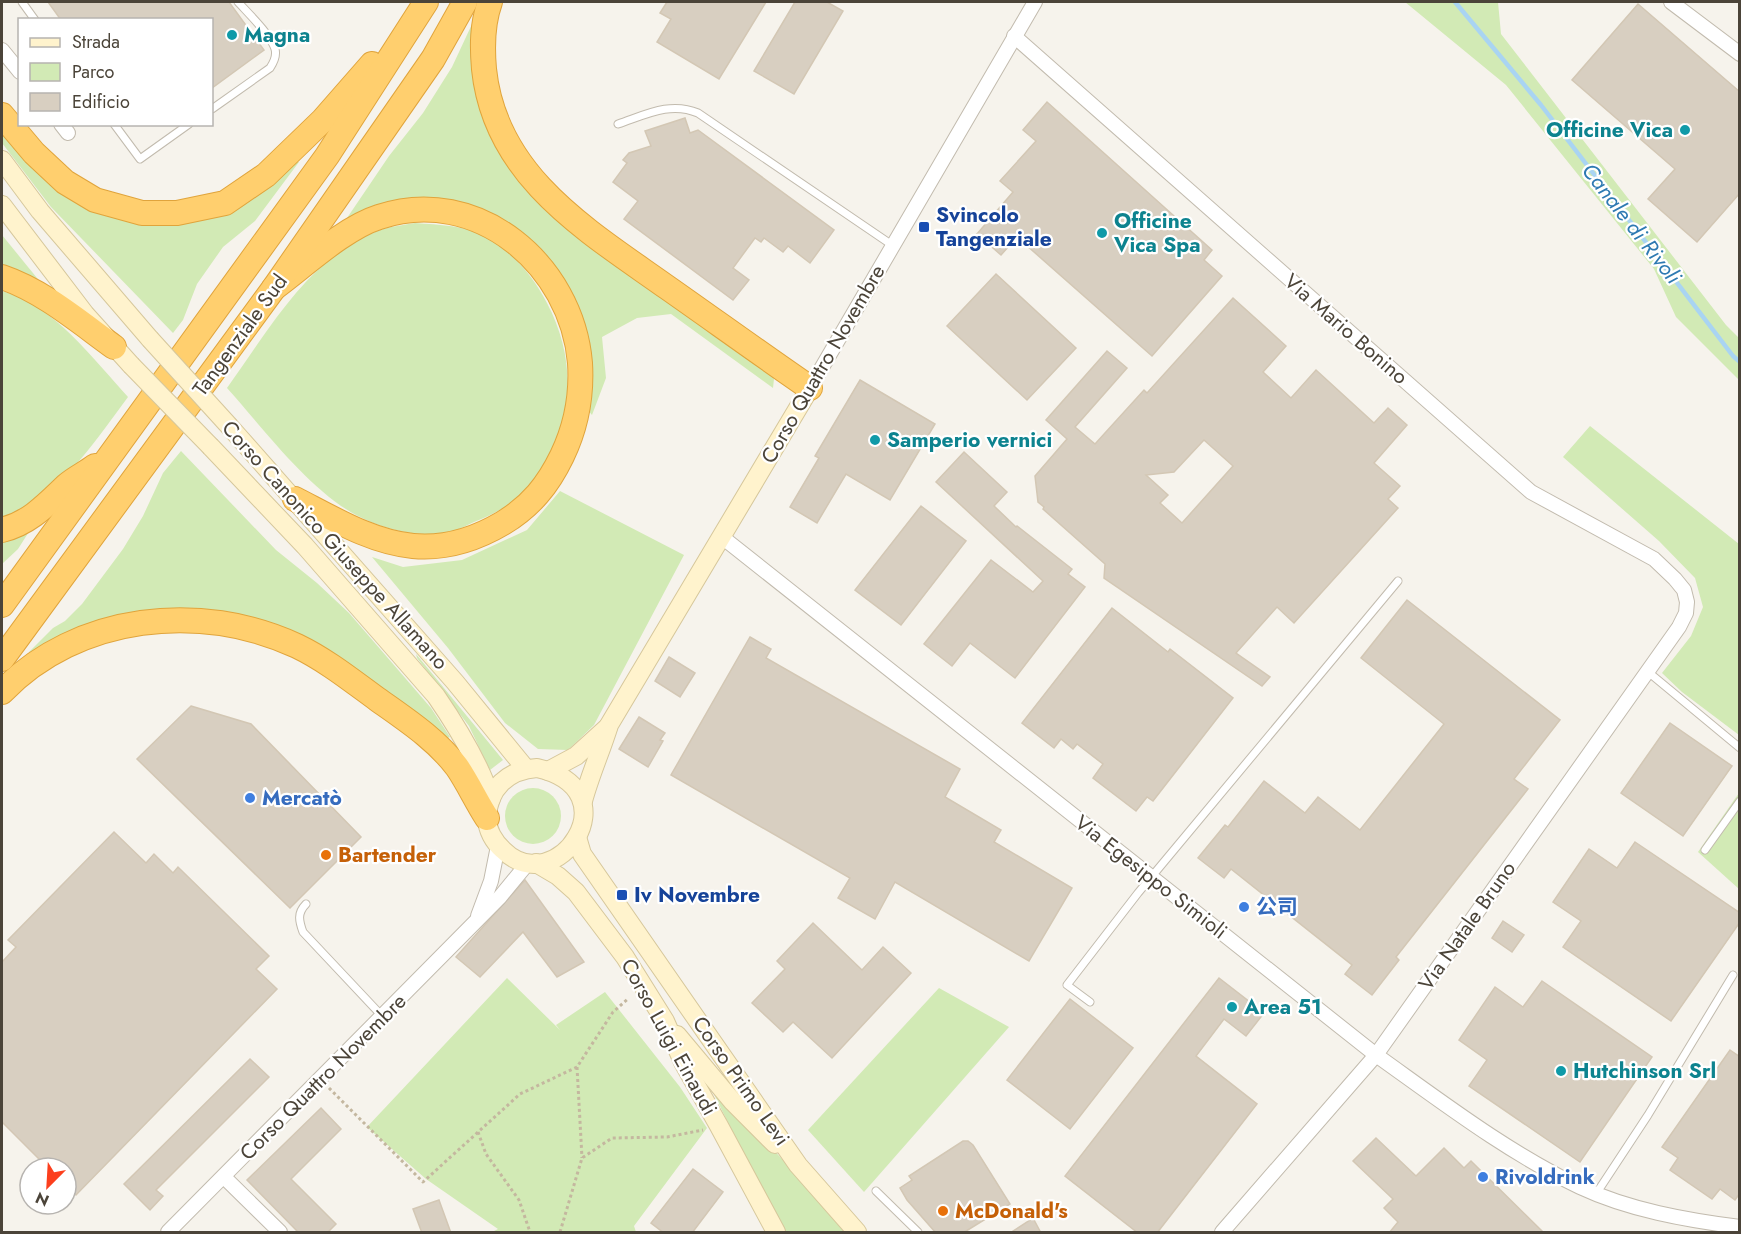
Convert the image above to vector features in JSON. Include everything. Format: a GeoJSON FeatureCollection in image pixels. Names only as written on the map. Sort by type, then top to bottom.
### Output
{"type":"FeatureCollection","features":[{"type":"Feature","properties":{"kind":"highway","name":"Tangenziale Sud"},"geometry":{"type":"LineString","coordinates":[[2,659],[274,288],[433,59],[465,2]]}},
{"type":"Feature","properties":{"kind":"highway"},"geometry":{"type":"LineString","coordinates":[[490,2],[483,31],[483,54],[490,103],[508,146],[533,181],[559,207],[584,227],[810,388]]}},
{"type":"Feature","properties":{"kind":"highway","name":"Tangenziale Sud"},"geometry":{"type":"LineString","coordinates":[[2,605],[327,156],[425,3]]}},
{"type":"Feature","properties":{"kind":"highway"},"geometry":{"type":"LineString","coordinates":[[2,115],[34,153],[65,182],[95,200],[142,213],[177,213],[225,203],[266,176],[323,120],[425,3]]}},
{"type":"Feature","properties":{"kind":"highway"},"geometry":{"type":"LineString","coordinates":[[274,288],[359,226],[379,217],[406,211],[435,209],[460,213],[509,237],[531,255],[549,278],[564,307],[574,334],[580,362],[580,390],[576,419],[568,444],[554,474],[540,493],[521,512],[495,527],[464,541],[448,545],[411,546],[361,531],[295,499]]}},
{"type":"Feature","properties":{"kind":"highway"},"geometry":{"type":"LineString","coordinates":[[2,277],[22,284],[40,295],[114,347]]}},
{"type":"Feature","properties":{"kind":"highway"},"geometry":{"type":"LineString","coordinates":[[2,530],[32,517],[69,484],[109,457]]}},
{"type":"Feature","properties":{"kind":"highway"},"geometry":{"type":"LineString","coordinates":[[2,692],[29,666],[53,651],[84,637],[112,629],[147,622],[177,620],[211,621],[242,626],[297,646],[326,662],[412,724],[457,767],[489,808]]}},
{"type":"Feature","properties":{"kind":"main road","name":"Corso Canonico Giuseppe Allamano"},"geometry":{"type":"LineString","coordinates":[[2,160],[40,211],[150,339],[295,499],[455,682],[526,769]]}},
{"type":"Feature","properties":{"kind":"main road","name":"Corso Canonico Giuseppe Allamano"},"geometry":{"type":"LineString","coordinates":[[2,205],[85,314],[114,347],[305,546],[436,696],[452,719],[482,774],[489,808]]}},
{"type":"Feature","properties":{"kind":"main road","name":"Corso Quattro Novembre"},"geometry":{"type":"LineString","coordinates":[[583,801],[609,725],[810,388]]}},
{"type":"Feature","properties":{"kind":"main road","name":"Corso Quattro Novembre"},"geometry":{"type":"LineString","coordinates":[[548,771],[576,756],[609,725]]}},
{"type":"Feature","properties":{"kind":"main road"},"geometry":{"type":"LineString","coordinates":[[537,768],[548,771],[573,786],[583,801],[584,816],[577,837],[570,848],[560,856],[532,863],[517,860],[498,846],[489,828],[489,808],[498,785],[510,774],[526,769],[537,768]]}},
{"type":"Feature","properties":{"kind":"main road","name":"Corso Luigi Einaudi"},"geometry":{"type":"LineString","coordinates":[[577,837],[582,854],[682,998]]}},
{"type":"Feature","properties":{"kind":"main road","name":"Corso Luigi Einaudi"},"geometry":{"type":"LineString","coordinates":[[532,863],[558,876],[581,897],[625,957],[665,1021],[683,1062],[776,1233]]}},
{"type":"Feature","properties":{"kind":"main road","name":"Corso Primo Levi"},"geometry":{"type":"LineString","coordinates":[[682,998],[798,1165],[857,1233]]}},
{"type":"Feature","properties":{"kind":"main road","name":"Corso Primo Levi"},"geometry":{"type":"LineString","coordinates":[[665,1021],[733,1102],[798,1165]]}},
{"type":"Feature","properties":{"kind":"street","name":"Corso Quattro Novembre"},"geometry":{"type":"LineString","coordinates":[[810,388],[1035,2]]}},
{"type":"Feature","properties":{"kind":"street"},"geometry":{"type":"LineString","coordinates":[[1671,2],[1740,54]]}},
{"type":"Feature","properties":{"kind":"street","name":"Via Mario Bonino"},"geometry":{"type":"LineString","coordinates":[[1014,36],[1531,492],[1654,558],[1676,579],[1684,590],[1687,602]]}},
{"type":"Feature","properties":{"kind":"street"},"geometry":{"type":"LineString","coordinates":[[2,50],[18,70]]}},
{"type":"Feature","properties":{"kind":"street","name":"Via Egesippo Simioli"},"geometry":{"type":"LineString","coordinates":[[722,537],[1376,1055],[1535,1164],[1596,1194],[1691,1221],[1740,1227]]}},
{"type":"Feature","properties":{"kind":"street","name":"Via Natale Bruno"},"geometry":{"type":"LineString","coordinates":[[1222,1233],[1376,1055],[1679,627],[1686,613],[1687,602]]}},
{"type":"Feature","properties":{"kind":"street","name":"Corso Quattro Novembre"},"geometry":{"type":"LineString","coordinates":[[476,920],[490,881],[498,846]]}},
{"type":"Feature","properties":{"kind":"street","name":"Corso Quattro Novembre"},"geometry":{"type":"LineString","coordinates":[[168,1233],[532,863]]}},
{"type":"Feature","properties":{"kind":"street"},"geometry":{"type":"LineString","coordinates":[[224,1177],[280,1233]]}},
{"type":"Feature","properties":{"kind":"lane"},"geometry":{"type":"LineString","coordinates":[[22,2],[34,18]]}},
{"type":"Feature","properties":{"kind":"lane"},"geometry":{"type":"LineString","coordinates":[[213,108],[270,68],[275,60],[275,49],[267,36],[238,2]]}},
{"type":"Feature","properties":{"kind":"lane"},"geometry":{"type":"LineString","coordinates":[[618,124],[660,109],[686,108],[892,245]]}},
{"type":"Feature","properties":{"kind":"lane"},"geometry":{"type":"LineString","coordinates":[[115,126],[140,159],[186,126]]}},
{"type":"Feature","properties":{"kind":"lane"},"geometry":{"type":"LineString","coordinates":[[1090,1002],[1067,985],[1151,878],[1398,581]]}},
{"type":"Feature","properties":{"kind":"lane"},"geometry":{"type":"LineString","coordinates":[[1647,671],[1740,748]]}},
{"type":"Feature","properties":{"kind":"lane"},"geometry":{"type":"LineString","coordinates":[[1705,850],[1740,801]]}},
{"type":"Feature","properties":{"kind":"lane"},"geometry":{"type":"LineString","coordinates":[[306,904],[298,919],[303,932],[382,1016]]}},
{"type":"Feature","properties":{"kind":"lane"},"geometry":{"type":"LineString","coordinates":[[1596,1194],[1648,1115],[1733,975]]}},
{"type":"Feature","properties":{"kind":"lane"},"geometry":{"type":"LineString","coordinates":[[876,1191],[918,1233]]}},
{"type":"Feature","properties":{"kind":"path"},"geometry":{"type":"LineString","coordinates":[[320,1078],[423,1182],[520,1094],[577,1067],[612,1012],[629,998]]}},
{"type":"Feature","properties":{"kind":"path"},"geometry":{"type":"LineString","coordinates":[[560,1233],[582,1158],[577,1067]]}},
{"type":"Feature","properties":{"kind":"path"},"geometry":{"type":"LineString","coordinates":[[582,1158],[612,1138],[667,1137],[719,1126]]}},
{"type":"Feature","properties":{"kind":"path"},"geometry":{"type":"LineString","coordinates":[[478,1132],[486,1154],[519,1200],[530,1233]]}},
{"type":"Feature","properties":{"kind":"green space"},"geometry":{"type":"Polygon","coordinates":[[[1405,2],[1498,2],[1501,34],[1726,325],[1739,338],[1739,380],[1676,317],[1654,269],[1506,85],[1405,2]]]}},
{"type":"Feature","properties":{"kind":"green space"},"geometry":{"type":"Polygon","coordinates":[[[473,22],[495,140],[770,373],[774,379],[773,388],[671,314],[637,318],[602,337],[606,378],[592,415],[587,409],[577,315],[473,209],[351,220],[347,218],[389,156],[423,113],[452,67],[473,22]]]}},
{"type":"Feature","properties":{"kind":"green space"},"geometry":{"type":"Polygon","coordinates":[[[2,131],[20,153],[158,221],[299,162],[255,221],[223,247],[197,284],[183,320],[173,333],[51,207],[2,143],[2,131]]]}},
{"type":"Feature","properties":{"kind":"green space"},"geometry":{"type":"Polygon","coordinates":[[[415,223],[452,226],[478,233],[496,243],[513,257],[529,274],[547,303],[564,350],[567,373],[567,397],[556,443],[545,465],[530,486],[518,498],[497,512],[453,531],[429,534],[390,529],[366,520],[338,504],[287,457],[227,388],[294,296],[334,256],[357,240],[383,229],[415,223]]]}},
{"type":"Feature","properties":{"kind":"green space"},"geometry":{"type":"Polygon","coordinates":[[[2,235],[50,294],[2,271],[2,235]]]}},
{"type":"Feature","properties":{"kind":"green space"},"geometry":{"type":"Polygon","coordinates":[[[2,291],[21,298],[55,320],[87,351],[128,397],[88,450],[57,484],[22,509],[2,517],[2,291]]]}},
{"type":"Feature","properties":{"kind":"green space"},"geometry":{"type":"Polygon","coordinates":[[[1590,426],[1739,544],[1739,735],[1682,692],[1662,673],[1691,636],[1703,607],[1695,578],[1659,541],[1563,457],[1590,426]]]}},
{"type":"Feature","properties":{"kind":"green space"},"geometry":{"type":"Polygon","coordinates":[[[181,451],[276,550],[317,583],[349,613],[431,708],[450,737],[444,740],[221,615],[32,656],[29,652],[82,604],[123,549],[143,516],[163,473],[181,451]]]}},
{"type":"Feature","properties":{"kind":"green space"},"geometry":{"type":"Polygon","coordinates":[[[560,491],[684,555],[594,725],[568,750],[538,749],[505,723],[448,648],[372,557],[403,567],[462,560],[527,530],[560,491]]]}},
{"type":"Feature","properties":{"kind":"green space"},"geometry":{"type":"Polygon","coordinates":[[[32,527],[18,549],[2,564],[2,538],[32,527]]]}},
{"type":"Feature","properties":{"kind":"green space"},"geometry":{"type":"Polygon","coordinates":[[[416,654],[503,760],[490,770],[469,726],[416,654]]]}},
{"type":"Feature","properties":{"kind":"green space"},"geometry":{"type":"Polygon","coordinates":[[[533,788],[544,790],[553,796],[559,805],[561,816],[559,827],[553,836],[544,842],[533,844],[522,842],[513,836],[507,827],[505,816],[507,805],[513,796],[522,790],[533,788]]]}},
{"type":"Feature","properties":{"kind":"green space"},"geometry":{"type":"Polygon","coordinates":[[[1739,793],[1739,889],[1698,852],[1739,793]]]}},
{"type":"Feature","properties":{"kind":"green space"},"geometry":{"type":"Polygon","coordinates":[[[507,978],[560,1030],[556,1025],[605,992],[680,1087],[707,1128],[634,1226],[636,1232],[492,1232],[498,1229],[426,1179],[367,1127],[507,978]]]}},
{"type":"Feature","properties":{"kind":"green space"},"geometry":{"type":"Polygon","coordinates":[[[939,988],[1009,1027],[864,1192],[808,1130],[939,988]]]}},
{"type":"Feature","properties":{"kind":"green space"},"geometry":{"type":"Polygon","coordinates":[[[710,1086],[770,1146],[849,1232],[782,1232],[710,1086]]]}},
{"type":"Feature","properties":{"kind":"building","name":"Magna"},"geometry":{"type":"Polygon","coordinates":[[[48,2],[229,2],[264,50],[213,87],[213,18],[60,18],[48,2]]]}},
{"type":"Feature","properties":{"kind":"building"},"geometry":{"type":"Polygon","coordinates":[[[667,2],[766,2],[719,79],[657,42],[671,19],[660,13],[667,2]]]}},
{"type":"Feature","properties":{"kind":"building"},"geometry":{"type":"Polygon","coordinates":[[[795,2],[827,2],[843,11],[794,94],[754,71],[795,2]]]}},
{"type":"Feature","properties":{"kind":"building","name":"Officine Vica"},"geometry":{"type":"Polygon","coordinates":[[[1638,4],[1740,92],[1740,193],[1697,242],[1648,199],[1675,169],[1572,80],[1638,4]]]}},
{"type":"Feature","properties":{"kind":"building","name":"Officine Vica Spa"},"geometry":{"type":"Polygon","coordinates":[[[1047,102],[1212,250],[1204,260],[1222,276],[1152,356],[1017,237],[1001,255],[977,234],[1013,192],[1000,181],[1036,141],[1023,130],[1047,102]]]}},
{"type":"Feature","properties":{"kind":"building"},"geometry":{"type":"Polygon","coordinates":[[[685,118],[690,133],[698,130],[834,230],[810,263],[788,246],[783,252],[764,238],[761,242],[755,238],[733,268],[749,280],[733,300],[624,219],[638,201],[613,182],[627,163],[623,160],[629,153],[651,146],[645,131],[685,118]]]}},
{"type":"Feature","properties":{"kind":"building"},"geometry":{"type":"Polygon","coordinates":[[[996,274],[1076,348],[1027,400],[947,326],[996,274]]]}},
{"type":"Feature","properties":{"kind":"building"},"geometry":{"type":"Polygon","coordinates":[[[1233,298],[1286,346],[1263,372],[1291,398],[1316,370],[1374,423],[1388,408],[1407,425],[1374,463],[1400,486],[1388,499],[1398,508],[1294,623],[1277,607],[1236,653],[1270,677],[1262,686],[1104,578],[1105,564],[1038,502],[1035,476],[1067,439],[1046,420],[1107,351],[1127,368],[1075,427],[1095,444],[1144,390],[1147,393],[1233,298]],[[1204,440],[1174,472],[1146,475],[1168,495],[1160,503],[1182,523],[1233,466],[1204,440]]]}},
{"type":"Feature","properties":{"kind":"building","name":"Samperio vernici"},"geometry":{"type":"Polygon","coordinates":[[[860,380],[935,424],[890,500],[846,474],[817,523],[790,507],[819,458],[815,456],[860,380]]]}},
{"type":"Feature","properties":{"kind":"building"},"geometry":{"type":"Polygon","coordinates":[[[964,452],[1007,492],[994,506],[1016,527],[1072,569],[1068,574],[1085,587],[1015,678],[970,643],[952,666],[924,644],[991,560],[1033,592],[1043,581],[936,482],[964,452]]]}},
{"type":"Feature","properties":{"kind":"building"},"geometry":{"type":"Polygon","coordinates":[[[921,506],[966,541],[901,625],[855,590],[921,506]]]}},
{"type":"Feature","properties":{"kind":"building"},"geometry":{"type":"Polygon","coordinates":[[[1407,600],[1560,720],[1514,779],[1528,789],[1396,957],[1399,960],[1372,995],[1345,974],[1352,965],[1231,869],[1224,878],[1198,858],[1225,825],[1228,827],[1264,781],[1305,813],[1318,797],[1360,830],[1444,724],[1361,658],[1407,600]]]}},
{"type":"Feature","properties":{"kind":"building"},"geometry":{"type":"Polygon","coordinates":[[[1112,608],[1168,652],[1170,649],[1233,698],[1153,801],[1147,797],[1136,811],[1093,778],[1103,764],[1077,744],[1073,749],[1061,739],[1054,748],[1022,723],[1112,608]]]}},
{"type":"Feature","properties":{"kind":"building"},"geometry":{"type":"Polygon","coordinates":[[[750,637],[771,649],[766,658],[960,769],[945,797],[1001,830],[994,842],[1072,888],[1029,961],[895,882],[875,919],[838,898],[850,878],[671,775],[750,637]]]}},
{"type":"Feature","properties":{"kind":"building"},"geometry":{"type":"Polygon","coordinates":[[[669,657],[695,673],[680,697],[655,681],[669,657]]]}},
{"type":"Feature","properties":{"kind":"building","name":"Mercatò"},"geometry":{"type":"Polygon","coordinates":[[[191,706],[251,724],[361,837],[290,908],[137,759],[191,706]]]}},
{"type":"Feature","properties":{"kind":"building"},"geometry":{"type":"Polygon","coordinates":[[[639,717],[665,733],[648,767],[619,749],[639,717]]]}},
{"type":"Feature","properties":{"kind":"building"},"geometry":{"type":"Polygon","coordinates":[[[1670,723],[1732,766],[1683,836],[1621,793],[1670,723]]]}},
{"type":"Feature","properties":{"kind":"building"},"geometry":{"type":"Polygon","coordinates":[[[114,832],[146,863],[154,854],[173,873],[178,867],[269,956],[256,969],[277,989],[78,1193],[78,1156],[36,1156],[2,1122],[2,962],[16,947],[8,940],[114,832]]]}},
{"type":"Feature","properties":{"kind":"building"},"geometry":{"type":"Polygon","coordinates":[[[1635,842],[1740,913],[1740,922],[1671,1021],[1563,947],[1581,921],[1553,902],[1589,849],[1617,868],[1635,842]]]}},
{"type":"Feature","properties":{"kind":"building"},"geometry":{"type":"Polygon","coordinates":[[[525,880],[584,962],[557,977],[523,932],[480,977],[456,957],[525,880]]]}},
{"type":"Feature","properties":{"kind":"building"},"geometry":{"type":"Polygon","coordinates":[[[1503,921],[1524,935],[1512,952],[1492,938],[1503,921]]]}},
{"type":"Feature","properties":{"kind":"building"},"geometry":{"type":"Polygon","coordinates":[[[813,923],[862,970],[883,947],[911,973],[832,1058],[793,1022],[783,1032],[752,1003],[785,969],[777,961],[813,923]]]}},
{"type":"Feature","properties":{"kind":"building"},"geometry":{"type":"Polygon","coordinates":[[[1219,978],[1264,1013],[1246,1036],[1224,1019],[1196,1056],[1257,1104],[1157,1233],[1138,1233],[1065,1176],[1219,978]]]}},
{"type":"Feature","properties":{"kind":"building","name":"Hutchinson Srl"},"geometry":{"type":"Polygon","coordinates":[[[1542,981],[1652,1057],[1580,1162],[1469,1086],[1487,1060],[1459,1040],[1495,987],[1523,1007],[1542,981]]]}},
{"type":"Feature","properties":{"kind":"building"},"geometry":{"type":"Polygon","coordinates":[[[1070,999],[1133,1048],[1070,1129],[1007,1080],[1070,999]]]}},
{"type":"Feature","properties":{"kind":"building"},"geometry":{"type":"Polygon","coordinates":[[[1730,1050],[1740,1057],[1740,1193],[1735,1200],[1720,1189],[1712,1199],[1670,1170],[1678,1158],[1662,1147],[1730,1050]]]}},
{"type":"Feature","properties":{"kind":"building"},"geometry":{"type":"Polygon","coordinates":[[[250,1059],[269,1077],[156,1190],[163,1196],[150,1210],[124,1184],[250,1059]]]}},
{"type":"Feature","properties":{"kind":"building"},"geometry":{"type":"Polygon","coordinates":[[[321,1108],[341,1129],[291,1179],[336,1224],[327,1233],[299,1233],[247,1180],[321,1108]]]}},
{"type":"Feature","properties":{"kind":"building"},"geometry":{"type":"Polygon","coordinates":[[[1376,1138],[1416,1176],[1444,1148],[1464,1168],[1471,1161],[1544,1233],[1389,1233],[1398,1222],[1384,1208],[1393,1199],[1353,1161],[1376,1138]]]}},
{"type":"Feature","properties":{"kind":"building"},"geometry":{"type":"Polygon","coordinates":[[[963,1141],[968,1141],[973,1145],[1010,1204],[963,1233],[936,1233],[907,1200],[900,1188],[912,1180],[909,1176],[963,1141]]]}},
{"type":"Feature","properties":{"kind":"building"},"geometry":{"type":"Polygon","coordinates":[[[693,1169],[723,1192],[692,1233],[664,1233],[651,1223],[693,1169]]]}},
{"type":"Feature","properties":{"kind":"building"},"geometry":{"type":"Polygon","coordinates":[[[439,1200],[451,1233],[422,1233],[413,1209],[439,1200]]]}},
{"type":"Feature","properties":{"kind":"building"},"geometry":{"type":"Polygon","coordinates":[[[1033,1218],[1041,1233],[1010,1233],[1033,1218]]]}},
{"type":"Feature","properties":{"kind":"waterway","name":"Canale di Rivoli"},"geometry":{"type":"LineString","coordinates":[[1455,2],[1541,105],[1733,356],[1740,362]]}},
{"type":"Feature","properties":{"kind":"place","name":"Magna"},"geometry":{"type":"Point","coordinates":[232,35]}},
{"type":"Feature","properties":{"kind":"place","name":"Officine Vica"},"geometry":{"type":"Point","coordinates":[1685,130]}},
{"type":"Feature","properties":{"kind":"place","name":"Svincolo Tangenziale"},"geometry":{"type":"Point","coordinates":[924,227]}},
{"type":"Feature","properties":{"kind":"place","name":"Officine Vica Spa"},"geometry":{"type":"Point","coordinates":[1102,233]}},
{"type":"Feature","properties":{"kind":"place","name":"Samperio vernici"},"geometry":{"type":"Point","coordinates":[875,440]}},
{"type":"Feature","properties":{"kind":"place","name":"Mercatò"},"geometry":{"type":"Point","coordinates":[250,798]}},
{"type":"Feature","properties":{"kind":"place","name":"Bartender"},"geometry":{"type":"Point","coordinates":[326,855]}},
{"type":"Feature","properties":{"kind":"place","name":"Iv Novembre"},"geometry":{"type":"Point","coordinates":[622,895]}},
{"type":"Feature","properties":{"kind":"place","name":"公司"},"geometry":{"type":"Point","coordinates":[1244,907]}},
{"type":"Feature","properties":{"kind":"place","name":"Area 51"},"geometry":{"type":"Point","coordinates":[1232,1007]}},
{"type":"Feature","properties":{"kind":"place","name":"Hutchinson Srl"},"geometry":{"type":"Point","coordinates":[1561,1071]}},
{"type":"Feature","properties":{"kind":"place","name":"Rivoldrink"},"geometry":{"type":"Point","coordinates":[1483,1177]}},
{"type":"Feature","properties":{"kind":"place","name":"McDonald's"},"geometry":{"type":"Point","coordinates":[943,1211]}}]}
